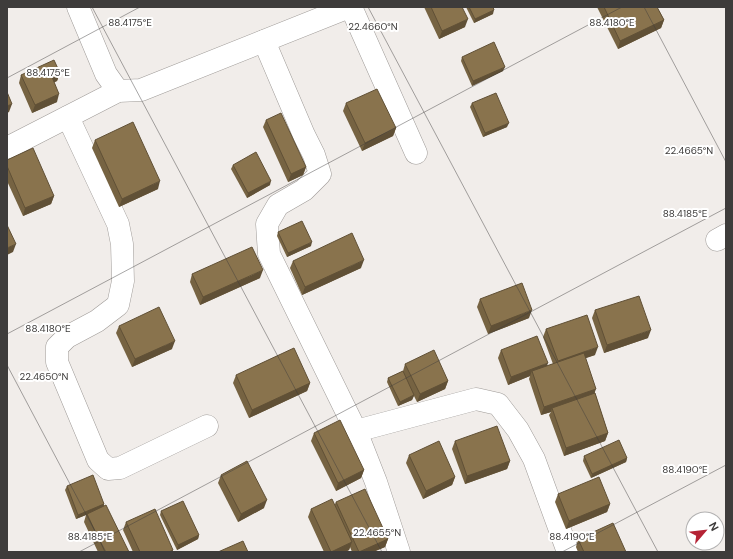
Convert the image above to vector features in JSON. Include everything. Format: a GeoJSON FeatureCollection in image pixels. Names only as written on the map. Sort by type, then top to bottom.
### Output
{"type":"FeatureCollection","features":[{"type":"Feature","properties":{"kind":"street"},"geometry":{"type":"LineString","coordinates":[[78,7],[106,74],[118,91]]}},
{"type":"Feature","properties":{"kind":"street"},"geometry":{"type":"LineString","coordinates":[[7,148],[118,91],[141,90],[350,7],[416,153]]}},
{"type":"Feature","properties":{"kind":"street"},"geometry":{"type":"LineString","coordinates":[[264,41],[314,155],[320,174],[304,190],[278,205],[267,224],[269,254],[356,431],[376,482],[399,552]]}},
{"type":"Feature","properties":{"kind":"street"},"geometry":{"type":"LineString","coordinates":[[68,117],[118,224],[122,244],[123,281],[118,305],[97,321],[68,337],[57,346],[57,362],[98,460],[108,469],[120,468],[207,426]]}},
{"type":"Feature","properties":{"kind":"street"},"geometry":{"type":"LineString","coordinates":[[356,431],[476,399],[498,404],[518,430],[534,459],[568,552]]}},
{"type":"Feature","properties":{"kind":"building"},"geometry":{"type":"Polygon","coordinates":[[[431,7],[462,7],[468,19],[442,31],[431,7]]]}},
{"type":"Feature","properties":{"kind":"building"},"geometry":{"type":"Polygon","coordinates":[[[469,7],[493,7],[494,10],[475,19],[469,7]]]}},
{"type":"Feature","properties":{"kind":"building"},"geometry":{"type":"Polygon","coordinates":[[[604,7],[657,7],[664,20],[620,41],[604,7]]]}},
{"type":"Feature","properties":{"kind":"building"},"geometry":{"type":"Polygon","coordinates":[[[494,42],[505,67],[473,81],[462,57],[494,42]]]}},
{"type":"Feature","properties":{"kind":"building"},"geometry":{"type":"Polygon","coordinates":[[[54,60],[60,73],[52,77],[59,94],[35,105],[21,75],[54,60]]]}},
{"type":"Feature","properties":{"kind":"building"},"geometry":{"type":"Polygon","coordinates":[[[377,89],[396,128],[365,143],[346,103],[377,89]]]}},
{"type":"Feature","properties":{"kind":"building"},"geometry":{"type":"Polygon","coordinates":[[[7,92],[12,104],[7,106],[7,92]]]}},
{"type":"Feature","properties":{"kind":"building"},"geometry":{"type":"Polygon","coordinates":[[[496,93],[509,123],[485,133],[472,103],[496,93]]]}},
{"type":"Feature","properties":{"kind":"building"},"geometry":{"type":"Polygon","coordinates":[[[281,113],[306,167],[291,174],[266,120],[281,113]]]}},
{"type":"Feature","properties":{"kind":"building"},"geometry":{"type":"Polygon","coordinates":[[[133,122],[160,181],[122,199],[95,140],[133,122]]]}},
{"type":"Feature","properties":{"kind":"building"},"geometry":{"type":"Polygon","coordinates":[[[33,148],[54,196],[25,208],[7,166],[7,160],[33,148]]]}},
{"type":"Feature","properties":{"kind":"building"},"geometry":{"type":"Polygon","coordinates":[[[256,152],[271,181],[248,193],[233,165],[256,152]]]}},
{"type":"Feature","properties":{"kind":"building"},"geometry":{"type":"Polygon","coordinates":[[[302,221],[312,242],[288,253],[278,232],[302,221]]]}},
{"type":"Feature","properties":{"kind":"building"},"geometry":{"type":"Polygon","coordinates":[[[7,225],[16,244],[7,248],[7,225]]]}},
{"type":"Feature","properties":{"kind":"building"},"geometry":{"type":"Polygon","coordinates":[[[352,233],[364,260],[305,287],[293,261],[352,233]]]}},
{"type":"Feature","properties":{"kind":"building"},"geometry":{"type":"Polygon","coordinates":[[[252,247],[263,270],[203,297],[192,274],[252,247]]]}},
{"type":"Feature","properties":{"kind":"building"},"geometry":{"type":"Polygon","coordinates":[[[522,283],[532,310],[491,326],[480,299],[522,283]]]}},
{"type":"Feature","properties":{"kind":"building"},"geometry":{"type":"Polygon","coordinates":[[[639,296],[651,330],[607,345],[595,310],[639,296]]]}},
{"type":"Feature","properties":{"kind":"building"},"geometry":{"type":"Polygon","coordinates":[[[159,307],[175,341],[135,359],[119,326],[159,307]]]}},
{"type":"Feature","properties":{"kind":"building"},"geometry":{"type":"Polygon","coordinates":[[[587,315],[598,347],[558,361],[546,329],[587,315]]]}},
{"type":"Feature","properties":{"kind":"building"},"geometry":{"type":"Polygon","coordinates":[[[537,336],[548,363],[511,377],[501,350],[537,336]]]}},
{"type":"Feature","properties":{"kind":"building"},"geometry":{"type":"Polygon","coordinates":[[[294,348],[310,383],[252,410],[236,375],[294,348]]]}},
{"type":"Feature","properties":{"kind":"building"},"geometry":{"type":"Polygon","coordinates":[[[434,350],[448,381],[420,394],[405,364],[434,350]]]}},
{"type":"Feature","properties":{"kind":"building"},"geometry":{"type":"Polygon","coordinates":[[[584,353],[596,389],[544,407],[532,371],[584,353]]]}},
{"type":"Feature","properties":{"kind":"building"},"geometry":{"type":"Polygon","coordinates":[[[403,371],[414,395],[400,402],[388,378],[403,371]]]}},
{"type":"Feature","properties":{"kind":"building"},"geometry":{"type":"Polygon","coordinates":[[[595,393],[608,433],[566,448],[552,408],[595,393]]]}},
{"type":"Feature","properties":{"kind":"building"},"geometry":{"type":"Polygon","coordinates":[[[340,420],[364,470],[338,483],[314,433],[340,420]]]}},
{"type":"Feature","properties":{"kind":"building"},"geometry":{"type":"Polygon","coordinates":[[[497,426],[510,461],[467,476],[455,441],[497,426]]]}},
{"type":"Feature","properties":{"kind":"building"},"geometry":{"type":"Polygon","coordinates":[[[619,440],[627,458],[592,474],[584,456],[619,440]]]}},
{"type":"Feature","properties":{"kind":"building"},"geometry":{"type":"Polygon","coordinates":[[[439,441],[455,477],[426,491],[409,455],[439,441]]]}},
{"type":"Feature","properties":{"kind":"building"},"geometry":{"type":"Polygon","coordinates":[[[247,461],[267,500],[241,514],[221,475],[247,461]]]}},
{"type":"Feature","properties":{"kind":"building"},"geometry":{"type":"Polygon","coordinates":[[[93,475],[104,504],[78,515],[67,486],[93,475]]]}},
{"type":"Feature","properties":{"kind":"building"},"geometry":{"type":"Polygon","coordinates":[[[599,477],[610,504],[569,521],[558,494],[599,477]]]}},
{"type":"Feature","properties":{"kind":"building"},"geometry":{"type":"Polygon","coordinates":[[[365,489],[388,539],[359,552],[336,502],[365,489]]]}},
{"type":"Feature","properties":{"kind":"building"},"geometry":{"type":"Polygon","coordinates":[[[332,499],[352,542],[331,552],[311,509],[332,499]]]}},
{"type":"Feature","properties":{"kind":"building"},"geometry":{"type":"Polygon","coordinates":[[[183,501],[199,535],[178,545],[161,511],[183,501]]]}},
{"type":"Feature","properties":{"kind":"building"},"geometry":{"type":"Polygon","coordinates":[[[106,505],[129,552],[105,552],[87,514],[106,505]]]}},
{"type":"Feature","properties":{"kind":"building"},"geometry":{"type":"Polygon","coordinates":[[[155,509],[173,550],[169,552],[140,552],[126,522],[155,509]]]}},
{"type":"Feature","properties":{"kind":"building"},"geometry":{"type":"Polygon","coordinates":[[[613,523],[626,552],[584,552],[578,539],[613,523]]]}},
{"type":"Feature","properties":{"kind":"building"},"geometry":{"type":"Polygon","coordinates":[[[243,541],[248,552],[218,552],[243,541]]]}}]}
